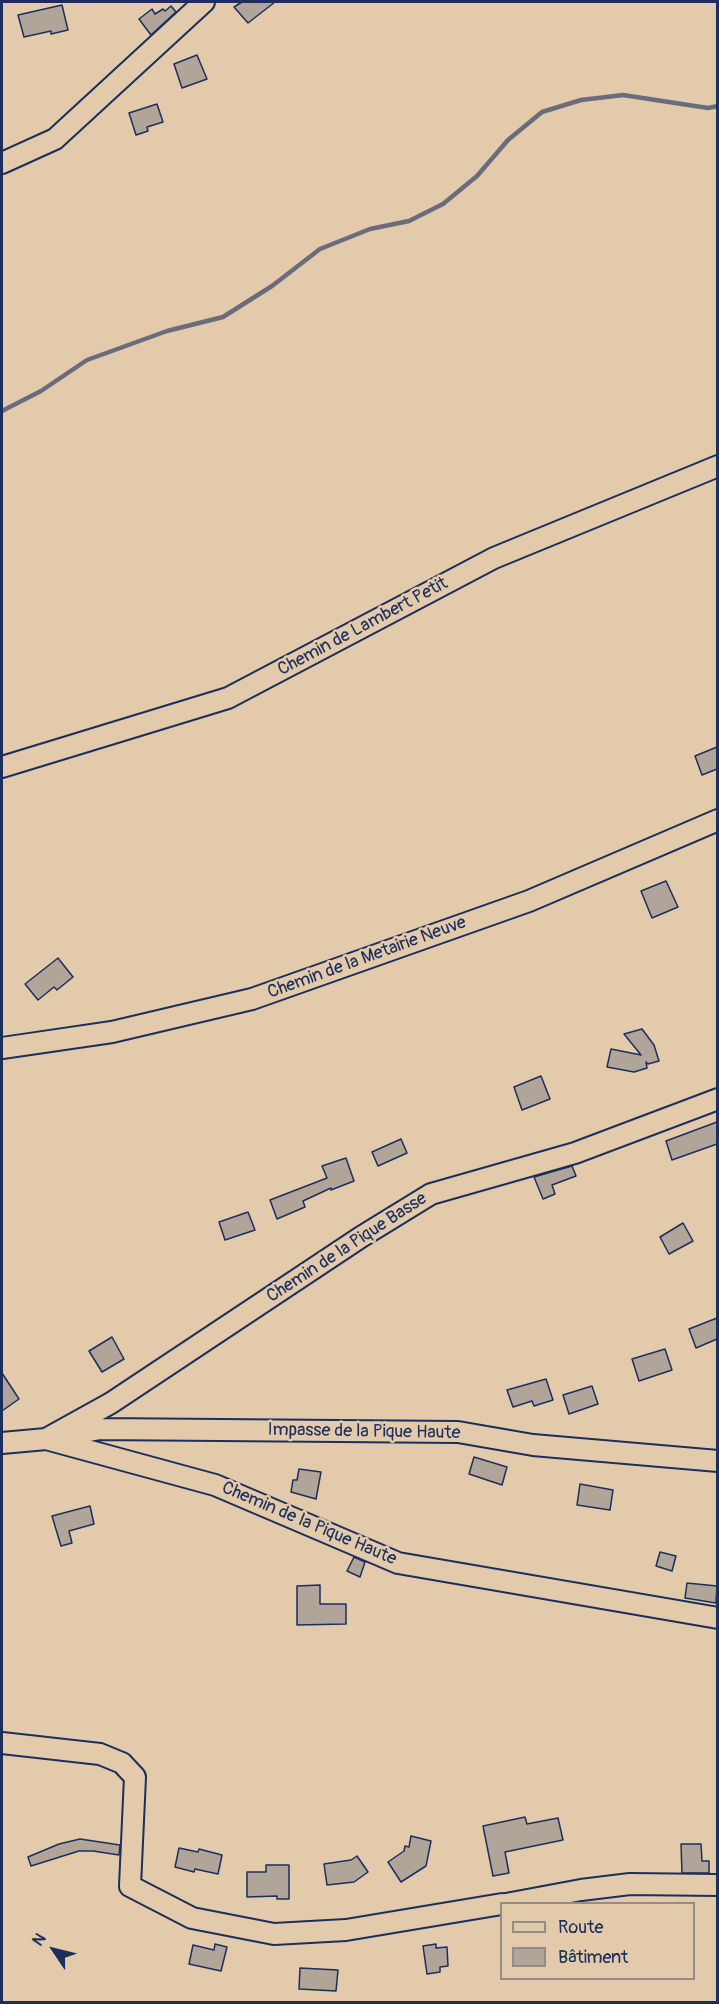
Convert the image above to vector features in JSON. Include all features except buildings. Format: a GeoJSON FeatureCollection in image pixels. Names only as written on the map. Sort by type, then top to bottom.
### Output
{"type":"FeatureCollection","features":[{"type":"Feature","properties":{"kind":"street"},"geometry":{"type":"LineString","coordinates":[[2,163],[55,139],[204,2]]}},
{"type":"Feature","properties":{"kind":"street","name":"Chemin de Lambert Petit"},"geometry":{"type":"LineString","coordinates":[[2,767],[228,698],[494,558],[717,466]]}},
{"type":"Feature","properties":{"kind":"street","name":"Chemin de la Metairie Neuve"},"geometry":{"type":"LineString","coordinates":[[2,1048],[112,1032],[252,999],[528,901],[717,820]]}},
{"type":"Feature","properties":{"kind":"street","name":"Chemin de la Pique Basse"},"geometry":{"type":"LineString","coordinates":[[2,1443],[46,1439],[111,1402],[430,1194],[575,1153],[717,1099]]}},
{"type":"Feature","properties":{"kind":"street","name":"Impasse de la Pique Haute"},"geometry":{"type":"LineString","coordinates":[[46,1439],[100,1429],[458,1432],[533,1445],[717,1461]]}},
{"type":"Feature","properties":{"kind":"street","name":"Chemin de la Pique Haute"},"geometry":{"type":"LineString","coordinates":[[46,1439],[214,1485],[398,1563],[717,1618]]}},
{"type":"Feature","properties":{"kind":"street"},"geometry":{"type":"LineString","coordinates":[[2,1743],[100,1754],[122,1763],[135,1777],[130,1886],[192,1918],[274,1934],[346,1930],[500,1904]]}},
{"type":"Feature","properties":{"kind":"street"},"geometry":{"type":"LineString","coordinates":[[517,1902],[630,1884],[717,1885]]}},
{"type":"Feature","properties":{"kind":"waterway"},"geometry":{"type":"LineString","coordinates":[[2,411],[41,391],[87,360],[167,331],[223,317],[272,286],[320,249],[370,229],[409,221],[443,204],[477,176],[508,140],[542,112],[581,100],[623,95],[708,108],[718,106]]}}]}
